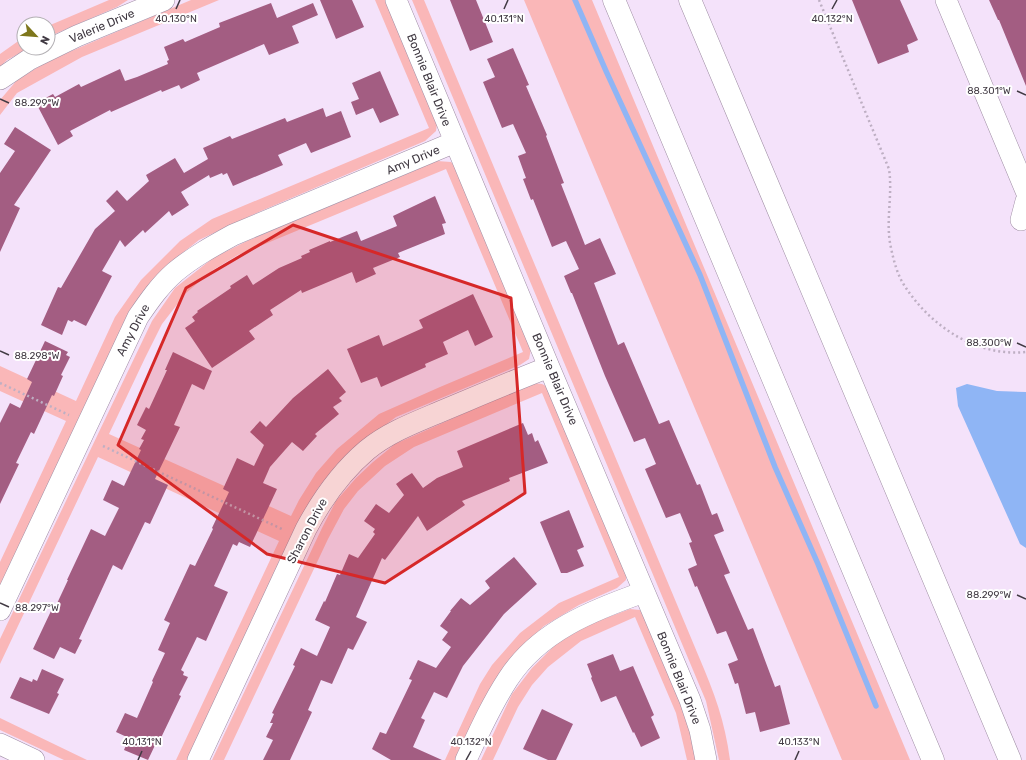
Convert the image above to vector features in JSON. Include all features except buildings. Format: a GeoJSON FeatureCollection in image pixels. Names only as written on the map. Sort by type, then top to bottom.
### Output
{"type":"FeatureCollection","features":[{"type":"Feature","properties":{"kind":"highway"},"geometry":{"type":"LineString","coordinates":[[614,0],[933,760]]}},
{"type":"Feature","properties":{"kind":"highway"},"geometry":{"type":"LineString","coordinates":[[690,0],[1010,760]]}},
{"type":"Feature","properties":{"kind":"street","name":"Bonnie Blair Drive"},"geometry":{"type":"LineString","coordinates":[[396,0],[690,700],[700,730],[706,760]]}},
{"type":"Feature","properties":{"kind":"street"},"geometry":{"type":"LineString","coordinates":[[946,0],[1026,191]]}},
{"type":"Feature","properties":{"kind":"street","name":"Valerie Drive"},"geometry":{"type":"LineString","coordinates":[[0,79],[30,59],[153,2]]}},
{"type":"Feature","properties":{"kind":"street","name":"Amy Drive"},"geometry":{"type":"LineString","coordinates":[[0,610],[138,317],[154,294],[175,272],[204,251],[233,235],[455,142]]}},
{"type":"Feature","properties":{"kind":"street","name":"Sharon Drive"},"geometry":{"type":"LineString","coordinates":[[198,760],[306,529],[326,494],[342,474],[367,450],[392,433],[549,367]]}},
{"type":"Feature","properties":{"kind":"street"},"geometry":{"type":"LineString","coordinates":[[466,760],[491,707],[509,678],[526,657],[542,642],[568,624],[605,606],[644,592]]}},
{"type":"Feature","properties":{"kind":"street"},"geometry":{"type":"LineString","coordinates":[[0,744],[34,760]]}},
{"type":"Feature","properties":{"kind":"path"},"geometry":{"type":"LineString","coordinates":[[819,0],[890,170],[891,182],[888,223],[891,248],[898,274],[905,287],[923,311],[934,322],[957,337],[990,349],[1006,352],[1026,352]]}},
{"type":"Feature","properties":{"kind":"path"},"geometry":{"type":"LineString","coordinates":[[0,383],[69,415]]}},
{"type":"Feature","properties":{"kind":"path"},"geometry":{"type":"LineString","coordinates":[[103,446],[284,530]]}},
{"type":"Feature","properties":{"kind":"highlighted area"},"geometry":{"type":"Polygon","coordinates":[[[293,225],[511,298],[525,493],[385,583],[267,554],[118,445],[186,288],[293,225]]]}},
{"type":"Feature","properties":{"kind":"shaded area"},"geometry":{"type":"Polygon","coordinates":[[[109,0],[128,0],[117,7],[56,34],[56,23],[109,0]]]}},
{"type":"Feature","properties":{"kind":"shaded area"},"geometry":{"type":"Polygon","coordinates":[[[191,0],[219,0],[82,57],[17,93],[0,115],[0,100],[17,80],[48,61],[191,0]]]}},
{"type":"Feature","properties":{"kind":"shaded area"},"geometry":{"type":"Polygon","coordinates":[[[375,0],[387,0],[438,118],[436,131],[425,141],[261,211],[199,240],[176,258],[0,590],[0,562],[66,421],[0,391],[0,366],[76,401],[115,317],[141,280],[180,241],[212,219],[429,128],[375,0]]]}},
{"type":"Feature","properties":{"kind":"shaded area"},"geometry":{"type":"Polygon","coordinates":[[[412,0],[424,0],[704,670],[722,720],[730,760],[719,760],[706,701],[412,0]]]}},
{"type":"Feature","properties":{"kind":"shaded area"},"geometry":{"type":"Polygon","coordinates":[[[524,0],[592,0],[910,760],[842,760],[524,0]]]}},
{"type":"Feature","properties":{"kind":"shaded area"},"geometry":{"type":"Polygon","coordinates":[[[16,43],[16,55],[7,60],[0,67],[0,54],[16,43]]]}},
{"type":"Feature","properties":{"kind":"shaded area"},"geometry":{"type":"Polygon","coordinates":[[[437,161],[451,162],[460,171],[532,344],[529,359],[520,365],[396,417],[338,463],[318,488],[304,512],[189,760],[176,760],[279,541],[98,457],[0,664],[0,639],[152,321],[175,288],[213,258],[247,241],[437,161]],[[446,169],[238,255],[213,270],[186,293],[162,324],[109,434],[291,516],[316,473],[337,449],[379,414],[523,352],[446,169]]]}},
{"type":"Feature","properties":{"kind":"shaded area"},"geometry":{"type":"Polygon","coordinates":[[[533,383],[542,384],[548,387],[626,566],[626,580],[617,588],[579,605],[544,626],[525,644],[456,760],[445,760],[480,684],[492,665],[520,633],[559,603],[619,577],[542,393],[414,447],[385,466],[358,491],[344,509],[328,539],[224,760],[212,760],[336,501],[356,478],[395,444],[533,383]]]}},
{"type":"Feature","properties":{"kind":"shaded area"},"geometry":{"type":"Polygon","coordinates":[[[630,609],[640,610],[647,620],[686,711],[698,760],[687,760],[676,713],[635,617],[581,641],[548,667],[532,685],[518,707],[493,760],[481,760],[512,694],[532,668],[556,644],[590,624],[630,609]]]}},
{"type":"Feature","properties":{"kind":"shaded area"},"geometry":{"type":"Polygon","coordinates":[[[0,718],[87,760],[64,760],[0,730],[0,718]]]}},
{"type":"Feature","properties":{"kind":"water"},"geometry":{"type":"Polygon","coordinates":[[[967,384],[997,391],[1026,392],[1026,548],[1020,544],[958,406],[956,388],[967,384]]]}},
{"type":"Feature","properties":{"kind":"waterway"},"geometry":{"type":"LineString","coordinates":[[575,0],[700,275],[775,467],[818,564],[876,706]]}}]}
